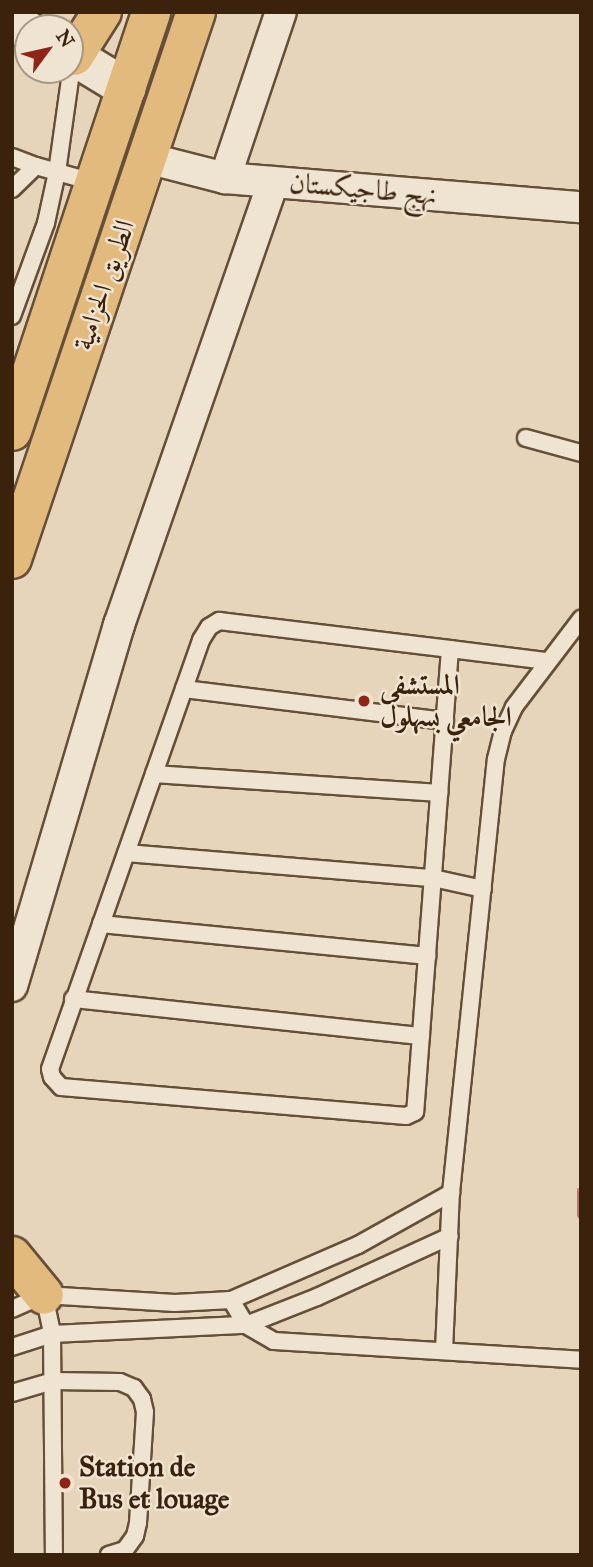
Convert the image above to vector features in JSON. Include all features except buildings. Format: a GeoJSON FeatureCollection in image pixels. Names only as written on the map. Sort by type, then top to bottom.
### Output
{"type":"FeatureCollection","features":[{"type":"Feature","properties":{"kind":"highway"},"geometry":{"type":"LineString","coordinates":[[84,38],[102,12]]}},
{"type":"Feature","properties":{"kind":"highway","name":"الطريق الحزامية"},"geometry":{"type":"LineString","coordinates":[[12,432],[75,177],[126,88],[151,12]]}},
{"type":"Feature","properties":{"kind":"highway","name":"الطريق الحزامية"},"geometry":{"type":"LineString","coordinates":[[12,559],[196,12]]}},
{"type":"Feature","properties":{"kind":"highway"},"geometry":{"type":"LineString","coordinates":[[12,1256],[28,1302]]}},
{"type":"Feature","properties":{"kind":"street"},"geometry":{"type":"LineString","coordinates":[[225,178],[281,12]]}},
{"type":"Feature","properties":{"kind":"street"},"geometry":{"type":"LineString","coordinates":[[84,62],[126,88]]}},
{"type":"Feature","properties":{"kind":"street","name":"نهج طاجيكستان"},"geometry":{"type":"LineString","coordinates":[[147,158],[225,178],[581,207]]}},
{"type":"Feature","properties":{"kind":"street"},"geometry":{"type":"LineString","coordinates":[[12,986],[119,625],[273,182]]}},
{"type":"Feature","properties":{"kind":"lane"},"geometry":{"type":"LineString","coordinates":[[12,316],[46,223],[75,177],[73,84]]}},
{"type":"Feature","properties":{"kind":"lane"},"geometry":{"type":"LineString","coordinates":[[12,157],[75,177]]}},
{"type":"Feature","properties":{"kind":"lane"},"geometry":{"type":"LineString","coordinates":[[12,189],[36,166]]}},
{"type":"Feature","properties":{"kind":"lane"},"geometry":{"type":"LineString","coordinates":[[526,438],[581,453]]}},
{"type":"Feature","properties":{"kind":"lane"},"geometry":{"type":"LineString","coordinates":[[444,1351],[451,1193],[496,759],[503,731],[514,706],[581,620]]}},
{"type":"Feature","properties":{"kind":"lane"},"geometry":{"type":"LineString","coordinates":[[450,649],[415,1112],[410,1115],[61,1087],[52,1077],[50,1069],[201,639],[209,627],[219,621],[450,649],[547,661]]}},
{"type":"Feature","properties":{"kind":"lane"},"geometry":{"type":"LineString","coordinates":[[184,689],[445,720]]}},
{"type":"Feature","properties":{"kind":"lane"},"geometry":{"type":"LineString","coordinates":[[154,774],[439,793]]}},
{"type":"Feature","properties":{"kind":"lane"},"geometry":{"type":"LineString","coordinates":[[126,853],[433,877],[483,889]]}},
{"type":"Feature","properties":{"kind":"lane"},"geometry":{"type":"LineString","coordinates":[[101,924],[427,956]]}},
{"type":"Feature","properties":{"kind":"lane"},"geometry":{"type":"LineString","coordinates":[[73,999],[421,1036]]}},
{"type":"Feature","properties":{"kind":"lane"},"geometry":{"type":"LineString","coordinates":[[28,1302],[175,1303],[231,1300],[358,1245],[451,1193]]}},
{"type":"Feature","properties":{"kind":"lane"},"geometry":{"type":"LineString","coordinates":[[12,1348],[52,1334],[246,1325],[317,1297],[450,1236]]}},
{"type":"Feature","properties":{"kind":"lane"},"geometry":{"type":"LineString","coordinates":[[231,1300],[246,1325],[274,1341],[581,1360]]}},
{"type":"Feature","properties":{"kind":"lane"},"geometry":{"type":"LineString","coordinates":[[28,1302],[52,1334],[54,1555]]}},
{"type":"Feature","properties":{"kind":"lane"},"geometry":{"type":"LineString","coordinates":[[12,1393],[53,1381],[120,1381],[134,1388],[142,1399],[145,1412],[138,1523],[135,1536],[125,1550],[109,1555]]}},
{"type":"Feature","properties":{"kind":"place","name":"المستشفى الجامعي بسهلول"},"geometry":{"type":"Point","coordinates":[364,701]}},
{"type":"Feature","properties":{"kind":"place","name":"Station de Bus et louage"},"geometry":{"type":"Point","coordinates":[65,1483]}}]}
